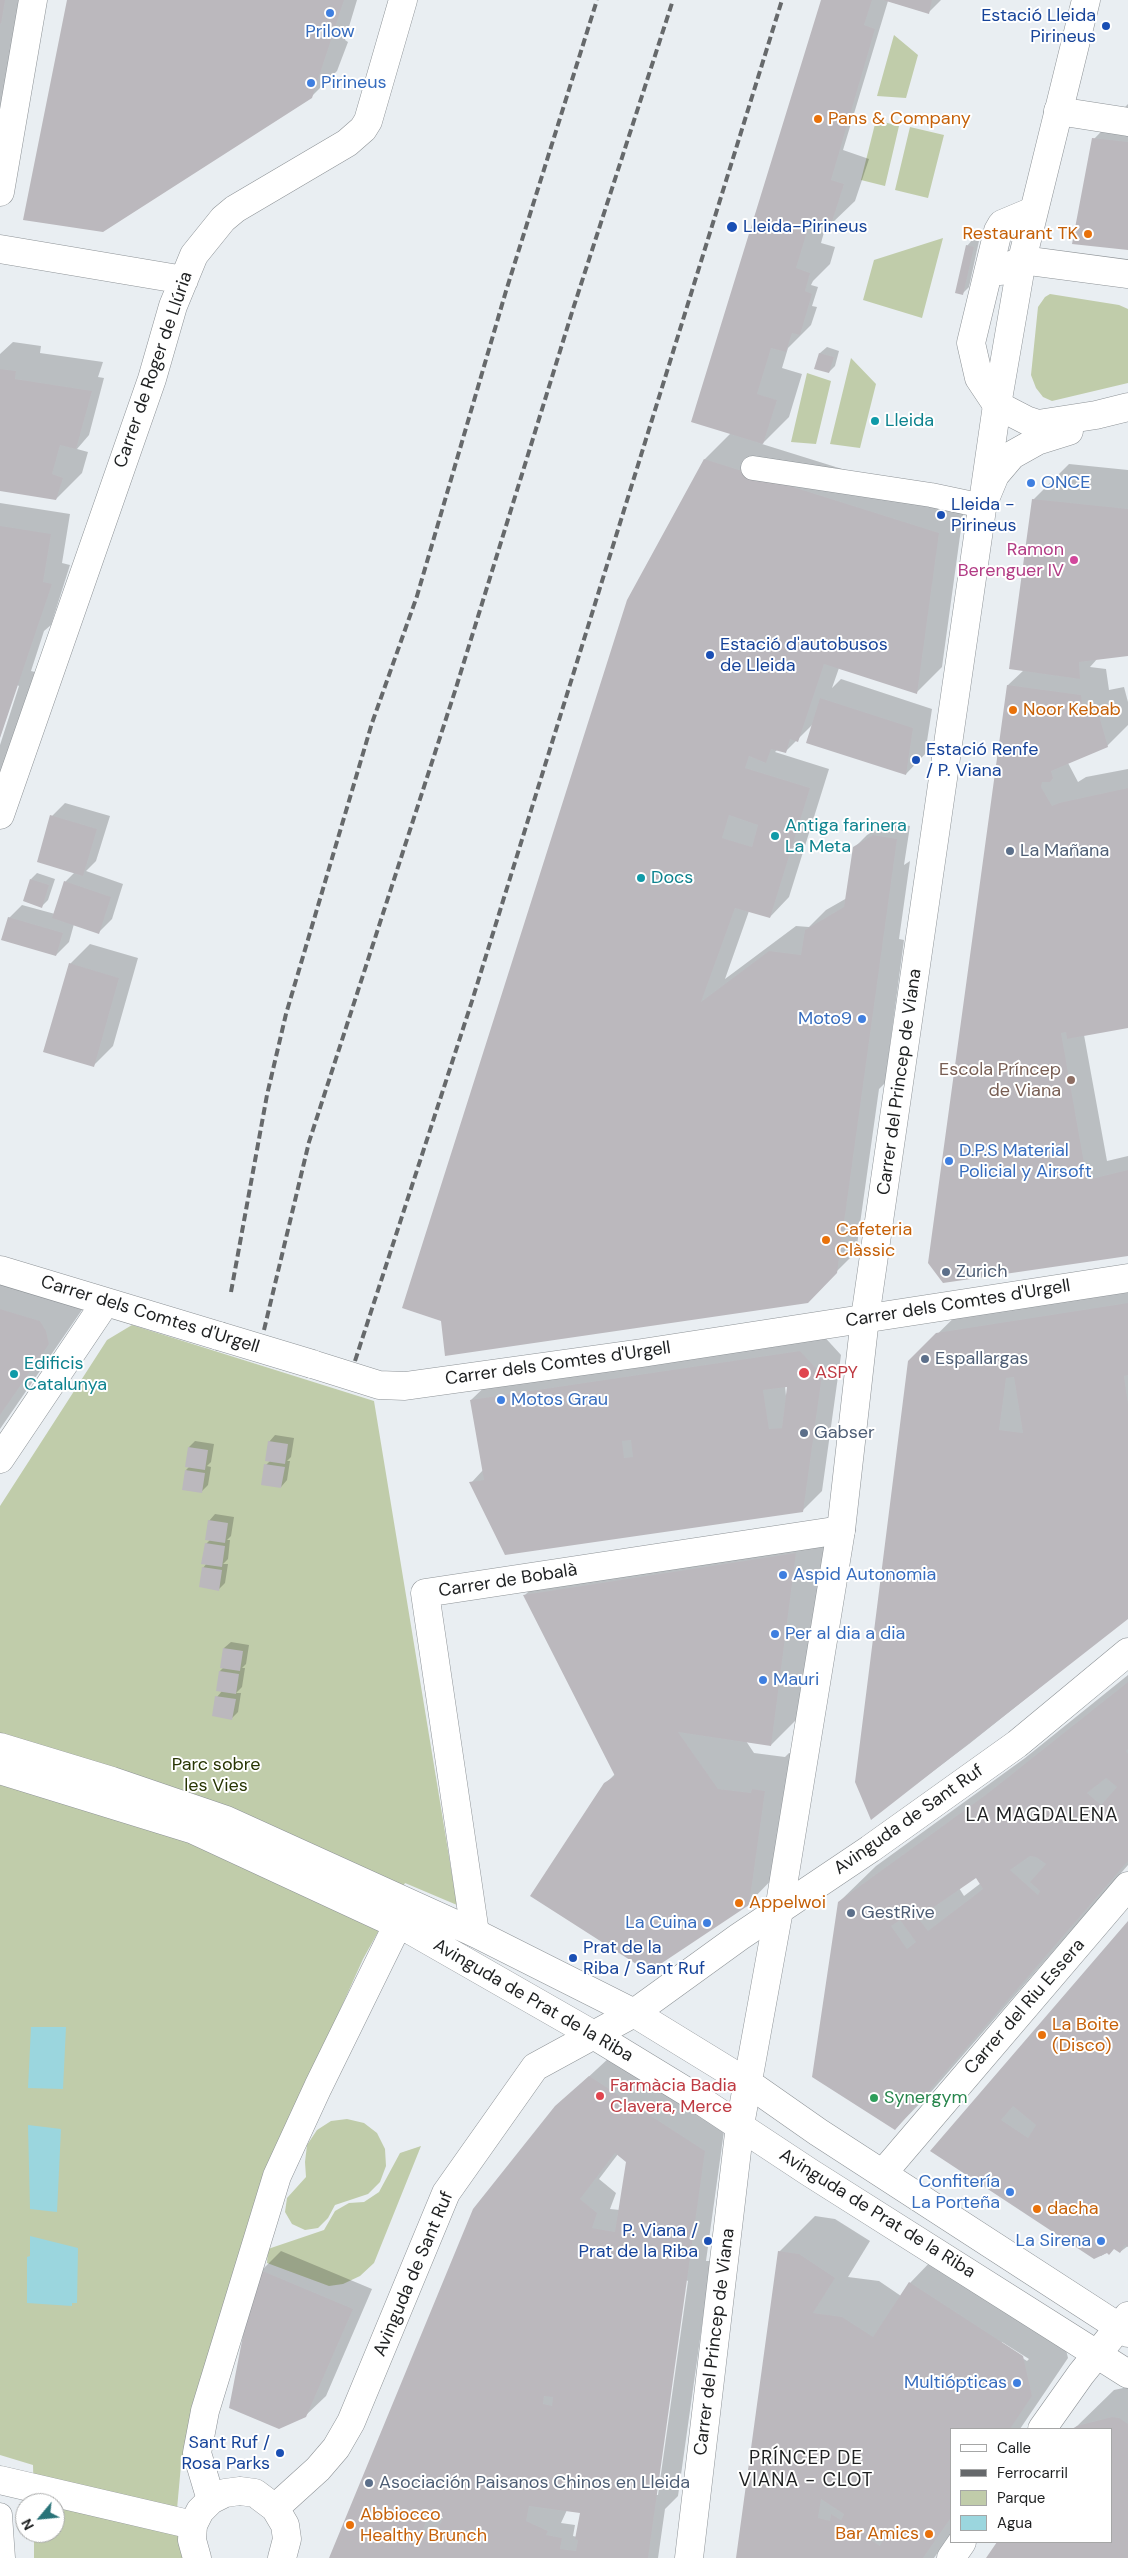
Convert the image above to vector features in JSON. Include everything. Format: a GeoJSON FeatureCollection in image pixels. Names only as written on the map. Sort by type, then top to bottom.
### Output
{"type":"FeatureCollection","features":[{"type":"Feature","properties":{"kind":"street"},"geometry":{"type":"LineString","coordinates":[[0,192],[33,0]]}},
{"type":"Feature","properties":{"kind":"street","name":"Carrer de Roger de Llúria"},"geometry":{"type":"LineString","coordinates":[[0,815],[194,255],[223,219],[235,209],[346,144],[364,129],[368,121],[403,0]]}},
{"type":"Feature","properties":{"kind":"street","name":"Carrer del Princep de Viana"},"geometry":{"type":"LineString","coordinates":[[689,2558],[740,2125],[779,1910],[841,1530],[865,1318],[997,405],[1022,260],[1086,0]]}},
{"type":"Feature","properties":{"kind":"street"},"geometry":{"type":"LineString","coordinates":[[1058,111],[1128,122]]}},
{"type":"Feature","properties":{"kind":"street"},"geometry":{"type":"LineString","coordinates":[[1033,210],[1001,226],[986,278],[971,343],[979,378],[997,405],[1038,424],[1096,415],[1128,406]]}},
{"type":"Feature","properties":{"kind":"street"},"geometry":{"type":"LineString","coordinates":[[0,249],[184,280]]}},
{"type":"Feature","properties":{"kind":"street"},"geometry":{"type":"LineString","coordinates":[[986,278],[1022,260],[1128,274]]}},
{"type":"Feature","properties":{"kind":"street"},"geometry":{"type":"LineString","coordinates":[[753,468],[931,495],[982,506],[995,474],[1012,456],[1037,441],[1076,428],[1096,415]]}},
{"type":"Feature","properties":{"kind":"street"},"geometry":{"type":"LineString","coordinates":[[0,1250],[29,1279]]}},
{"type":"Feature","properties":{"kind":"street","name":"Carrer dels Comtes d'Urgell"},"geometry":{"type":"LineString","coordinates":[[0,1270],[379,1385],[405,1386],[1128,1278]]}},
{"type":"Feature","properties":{"kind":"street"},"geometry":{"type":"LineString","coordinates":[[0,1459],[105,1303]]}},
{"type":"Feature","properties":{"kind":"street","name":"Carrer de Bobalà"},"geometry":{"type":"LineString","coordinates":[[475,1933],[425,1593],[841,1530]]}},
{"type":"Feature","properties":{"kind":"street","name":"Avinguda de Sant Ruf"},"geometry":{"type":"LineString","coordinates":[[275,2508],[318,2469],[336,2448],[351,2422],[446,2193],[536,2067],[592,2034],[634,2013],[779,1910],[870,1850],[1017,1744],[1128,1652]]}},
{"type":"Feature","properties":{"kind":"street","name":"Avinguda de Prat de la Riba"},"geometry":{"type":"LineString","coordinates":[[0,1747],[112,1781],[226,1820],[475,1933],[634,2013],[748,2083],[818,2132],[1125,2326]]}},
{"type":"Feature","properties":{"kind":"street","name":"Avinguda de Prat de la Riba"},"geometry":{"type":"LineString","coordinates":[[0,1770],[194,1830],[398,1924],[592,2034],[740,2125],[809,2172],[1128,2374]]}},
{"type":"Feature","properties":{"kind":"street","name":"Carrer del Riu Essera"},"geometry":{"type":"LineString","coordinates":[[883,2173],[1128,1886]]}},
{"type":"Feature","properties":{"kind":"street"},"geometry":{"type":"LineString","coordinates":[[211,2500],[197,2453],[205,2411],[277,2176],[318,2086],[398,1924]]}},
{"type":"Feature","properties":{"kind":"street"},"geometry":{"type":"LineString","coordinates":[[1043,2428],[1081,2374],[1125,2326]]}},
{"type":"Feature","properties":{"kind":"street"},"geometry":{"type":"LineString","coordinates":[[0,2480],[194,2526]]}},
{"type":"Feature","properties":{"kind":"street"},"geometry":{"type":"LineString","coordinates":[[197,2558],[192,2540],[194,2526],[200,2511],[211,2500],[225,2493],[240,2491],[255,2494],[275,2508],[285,2525],[287,2539],[282,2558]]}},
{"type":"Feature","properties":{"kind":"street"},"geometry":{"type":"LineString","coordinates":[[0,2515],[3,2558]]}},
{"type":"Feature","properties":{"kind":"street"},"geometry":{"type":"LineString","coordinates":[[951,2558],[961,2543]]}},
{"type":"Feature","properties":{"kind":"green space"},"geometry":{"type":"Polygon","coordinates":[[[894,35],[918,55],[906,98],[877,96],[894,35]]]}},
{"type":"Feature","properties":{"kind":"green space"},"geometry":{"type":"Polygon","coordinates":[[[876,120],[899,126],[885,186],[861,180],[876,120]]]}},
{"type":"Feature","properties":{"kind":"green space"},"geometry":{"type":"Polygon","coordinates":[[[910,127],[944,135],[928,198],[895,190],[910,127]]]}},
{"type":"Feature","properties":{"kind":"green space"},"geometry":{"type":"Polygon","coordinates":[[[943,238],[922,318],[863,300],[874,260],[943,238]]]}},
{"type":"Feature","properties":{"kind":"green space"},"geometry":{"type":"Polygon","coordinates":[[[1050,294],[1119,305],[1128,309],[1128,383],[1052,401],[1043,397],[1036,388],[1031,375],[1038,307],[1045,297],[1050,294]]]}},
{"type":"Feature","properties":{"kind":"green space"},"geometry":{"type":"Polygon","coordinates":[[[851,358],[876,384],[860,448],[830,444],[851,358]]]}},
{"type":"Feature","properties":{"kind":"green space"},"geometry":{"type":"Polygon","coordinates":[[[807,373],[831,381],[816,444],[791,442],[807,373]]]}},
{"type":"Feature","properties":{"kind":"green space","name":"Parc sobre les Vies"},"geometry":{"type":"Polygon","coordinates":[[[132,1325],[374,1401],[457,1905],[405,1883],[363,1959],[284,2134],[240,2264],[181,2465],[176,2520],[185,2558],[34,2558],[34,2543],[65,2543],[65,2493],[34,2493],[33,2465],[0,2455],[0,1506],[107,1340],[132,1325]]]}},
{"type":"Feature","properties":{"kind":"green space"},"geometry":{"type":"Polygon","coordinates":[[[347,2119],[364,2123],[377,2133],[385,2149],[386,2166],[380,2182],[368,2194],[335,2205],[328,2218],[318,2228],[305,2230],[292,2224],[285,2212],[287,2198],[306,2177],[307,2145],[317,2130],[331,2121],[347,2119]]]}},
{"type":"Feature","properties":{"kind":"green space"},"geometry":{"type":"Polygon","coordinates":[[[421,2146],[374,2263],[360,2276],[343,2284],[329,2286],[267,2263],[268,2249],[324,2230],[335,2211],[349,2203],[364,2202],[379,2192],[400,2153],[421,2146]]]}},
{"type":"Feature","properties":{"kind":"water"},"geometry":{"type":"Polygon","coordinates":[[[31,2027],[66,2027],[63,2089],[28,2088],[31,2027]]]}},
{"type":"Feature","properties":{"kind":"water"},"geometry":{"type":"Polygon","coordinates":[[[28,2125],[61,2129],[57,2212],[30,2209],[28,2125]]]}},
{"type":"Feature","properties":{"kind":"water"},"geometry":{"type":"Polygon","coordinates":[[[30,2236],[78,2248],[77,2303],[72,2303],[72,2306],[27,2303],[27,2257],[30,2256],[30,2236]]]}},
{"type":"Feature","properties":{"kind":"building"},"geometry":{"type":"Polygon","coordinates":[[[0,0],[5,0],[1,24],[0,23],[0,0]]]}},
{"type":"Feature","properties":{"kind":"building"},"geometry":{"type":"Polygon","coordinates":[[[67,0],[344,0],[312,98],[103,232],[23,220],[67,0]]]}},
{"type":"Feature","properties":{"kind":"building"},"geometry":{"type":"Polygon","coordinates":[[[821,0],[872,0],[864,25],[875,29],[831,180],[844,184],[830,228],[810,222],[796,268],[810,273],[805,291],[812,294],[800,335],[792,333],[786,352],[771,348],[757,394],[777,400],[763,444],[691,422],[821,0]]]}},
{"type":"Feature","properties":{"kind":"building"},"geometry":{"type":"Polygon","coordinates":[[[883,0],[932,0],[929,14],[883,0]]]}},
{"type":"Feature","properties":{"kind":"building"},"geometry":{"type":"Polygon","coordinates":[[[1092,138],[1128,142],[1128,250],[1072,244],[1092,138]]]}},
{"type":"Feature","properties":{"kind":"building"},"geometry":{"type":"Polygon","coordinates":[[[966,245],[974,247],[963,295],[955,293],[966,245]]]}},
{"type":"Feature","properties":{"kind":"building"},"geometry":{"type":"Polygon","coordinates":[[[819,353],[834,357],[829,373],[814,369],[819,353]]]}},
{"type":"Feature","properties":{"kind":"building"},"geometry":{"type":"Polygon","coordinates":[[[0,369],[16,371],[15,379],[92,391],[76,449],[60,445],[52,474],[63,478],[56,500],[0,491],[0,369]]]}},
{"type":"Feature","properties":{"kind":"building","name":"Docs"},"geometry":{"type":"Polygon","coordinates":[[[704,459],[939,533],[917,694],[824,664],[798,742],[790,739],[786,753],[771,749],[766,763],[749,756],[745,768],[810,788],[770,918],[735,908],[701,1002],[769,951],[801,955],[805,930],[844,907],[853,847],[873,835],[897,839],[837,1273],[808,1303],[445,1356],[441,1321],[402,1308],[627,600],[704,459]],[[729,815],[722,838],[752,847],[758,825],[729,815]]]}},
{"type":"Feature","properties":{"kind":"building","name":"Ramon Berenguer IV"},"geometry":{"type":"Polygon","coordinates":[[[1032,499],[1128,509],[1128,656],[1079,662],[1080,679],[1009,669],[1032,499]]]}},
{"type":"Feature","properties":{"kind":"building"},"geometry":{"type":"Polygon","coordinates":[[[0,526],[51,534],[43,582],[52,584],[0,738],[0,526]]]}},
{"type":"Feature","properties":{"kind":"building"},"geometry":{"type":"Polygon","coordinates":[[[1007,685],[1081,695],[1084,715],[1098,712],[1108,747],[1051,771],[1053,778],[1050,782],[1042,782],[1041,787],[1052,806],[1128,788],[1128,1028],[1067,1039],[1066,1032],[1061,1033],[1087,1180],[1128,1170],[1128,1256],[943,1283],[928,1263],[1007,685]]]}},
{"type":"Feature","properties":{"kind":"building"},"geometry":{"type":"Polygon","coordinates":[[[820,698],[913,728],[906,775],[806,743],[820,698]]]}},
{"type":"Feature","properties":{"kind":"building"},"geometry":{"type":"Polygon","coordinates":[[[50,815],[97,829],[83,876],[37,862],[50,815]]]}},
{"type":"Feature","properties":{"kind":"building"},"geometry":{"type":"Polygon","coordinates":[[[30,879],[49,885],[42,908],[23,901],[30,879]]]}},
{"type":"Feature","properties":{"kind":"building"},"geometry":{"type":"Polygon","coordinates":[[[64,881],[111,897],[99,934],[52,918],[64,881]]]}},
{"type":"Feature","properties":{"kind":"building"},"geometry":{"type":"Polygon","coordinates":[[[8,917],[63,933],[56,956],[1,940],[8,917]]]}},
{"type":"Feature","properties":{"kind":"building"},"geometry":{"type":"Polygon","coordinates":[[[69,963],[119,978],[94,1067],[43,1052],[69,963]]]}},
{"type":"Feature","properties":{"kind":"building"},"geometry":{"type":"Polygon","coordinates":[[[1128,1303],[1128,1375],[1124,1376],[1128,1404],[1128,1619],[871,1820],[855,1782],[908,1361],[936,1333],[1128,1303]],[[1014,1377],[1006,1378],[999,1430],[1023,1433],[1014,1377]]]}},
{"type":"Feature","properties":{"kind":"building","name":"Edificis Catalunya"},"geometry":{"type":"Polygon","coordinates":[[[0,1309],[40,1321],[46,1331],[49,1344],[0,1415],[0,1309]]]}},
{"type":"Feature","properties":{"kind":"building"},"geometry":{"type":"Polygon","coordinates":[[[800,1351],[822,1375],[803,1512],[505,1555],[469,1482],[484,1480],[470,1400],[800,1351]],[[787,1387],[763,1390],[769,1429],[782,1428],[787,1387]],[[631,1440],[622,1441],[624,1458],[633,1457],[631,1440]]]}},
{"type":"Feature","properties":{"kind":"building"},"geometry":{"type":"Polygon","coordinates":[[[268,1441],[288,1444],[285,1464],[265,1461],[268,1441]]]}},
{"type":"Feature","properties":{"kind":"building"},"geometry":{"type":"Polygon","coordinates":[[[188,1447],[208,1450],[205,1470],[185,1467],[188,1447]]]}},
{"type":"Feature","properties":{"kind":"building"},"geometry":{"type":"Polygon","coordinates":[[[264,1464],[285,1467],[281,1488],[261,1485],[264,1464]]]}},
{"type":"Feature","properties":{"kind":"building"},"geometry":{"type":"Polygon","coordinates":[[[185,1470],[205,1473],[202,1493],[182,1490],[185,1470]]]}},
{"type":"Feature","properties":{"kind":"building"},"geometry":{"type":"Polygon","coordinates":[[[208,1520],[228,1523],[225,1543],[205,1540],[208,1520]]]}},
{"type":"Feature","properties":{"kind":"building"},"geometry":{"type":"Polygon","coordinates":[[[205,1543],[225,1546],[222,1567],[201,1564],[205,1543]]]}},
{"type":"Feature","properties":{"kind":"building"},"geometry":{"type":"Polygon","coordinates":[[[796,1553],[771,1746],[678,1732],[718,1789],[751,1793],[752,1789],[765,1791],[749,1905],[653,1969],[644,1969],[530,1896],[604,1783],[615,1776],[523,1595],[796,1553]]]}},
{"type":"Feature","properties":{"kind":"building"},"geometry":{"type":"Polygon","coordinates":[[[202,1567],[222,1570],[219,1591],[199,1587],[202,1567]]]}},
{"type":"Feature","properties":{"kind":"building"},"geometry":{"type":"Polygon","coordinates":[[[223,1648],[243,1651],[240,1671],[220,1668],[223,1648]]]}},
{"type":"Feature","properties":{"kind":"building"},"geometry":{"type":"Polygon","coordinates":[[[219,1671],[239,1674],[236,1694],[216,1691],[219,1671]]]}},
{"type":"Feature","properties":{"kind":"building"},"geometry":{"type":"Polygon","coordinates":[[[1128,1682],[1128,1749],[1126,1751],[1128,1754],[1128,1861],[895,2130],[812,2077],[838,1902],[987,1794],[1128,1682]],[[1106,1778],[1087,1793],[1101,1805],[1117,1787],[1106,1778]],[[1030,1856],[1010,1870],[1038,1895],[1040,1891],[1030,1882],[1046,1864],[1036,1857],[1030,1856]],[[976,1878],[918,1918],[928,1931],[983,1889],[976,1878]],[[900,1920],[891,1926],[907,1949],[916,1942],[900,1920]]]}},
{"type":"Feature","properties":{"kind":"building"},"geometry":{"type":"Polygon","coordinates":[[[215,1696],[236,1699],[232,1720],[212,1716],[215,1696]]]}},
{"type":"Feature","properties":{"kind":"building"},"geometry":{"type":"Polygon","coordinates":[[[1128,1921],[1128,2247],[1125,2245],[1120,2253],[1114,2249],[1109,2255],[1107,2253],[1094,2259],[930,2151],[1128,1921]],[[1013,2106],[1001,2120],[1028,2138],[1036,2125],[1013,2106]]]}},
{"type":"Feature","properties":{"kind":"building"},"geometry":{"type":"Polygon","coordinates":[[[589,2076],[705,2151],[648,2558],[329,2558],[473,2209],[555,2106],[589,2076]],[[615,2153],[580,2199],[597,2213],[592,2228],[615,2232],[626,2162],[615,2153]],[[544,2396],[543,2404],[552,2406],[553,2397],[544,2396]],[[529,2506],[526,2521],[548,2531],[546,2535],[562,2538],[560,2549],[576,2551],[578,2540],[575,2539],[580,2513],[529,2506]],[[430,2512],[423,2529],[436,2535],[443,2517],[430,2512]]]}},
{"type":"Feature","properties":{"kind":"building"},"geometry":{"type":"Polygon","coordinates":[[[778,2251],[799,2254],[835,2278],[813,2313],[842,2317],[873,2337],[909,2282],[1023,2356],[1032,2396],[1011,2428],[950,2428],[950,2519],[923,2558],[736,2558],[778,2251]],[[821,2499],[818,2518],[830,2521],[831,2514],[841,2520],[844,2514],[821,2499]],[[872,2529],[867,2537],[880,2546],[884,2537],[872,2529]]]}},
{"type":"Feature","properties":{"kind":"building"},"geometry":{"type":"Polygon","coordinates":[[[260,2270],[353,2309],[306,2417],[279,2429],[229,2408],[246,2320],[260,2270]]]}},
{"type":"Feature","properties":{"kind":"building"},"geometry":{"type":"Polygon","coordinates":[[[1112,2417],[1119,2418],[1128,2424],[1128,2558],[986,2558],[996,2543],[1113,2543],[1113,2428],[1074,2428],[1112,2417]]]}},
{"type":"Feature","properties":{"kind":"railway"},"geometry":{"type":"LineString","coordinates":[[231,1292],[267,1095],[286,1014],[372,723],[417,596],[506,291],[597,0]]}},
{"type":"Feature","properties":{"kind":"railway"},"geometry":{"type":"LineString","coordinates":[[264,1330],[309,1142],[455,691],[573,309],[673,0]]}},
{"type":"Feature","properties":{"kind":"railway"},"geometry":{"type":"LineString","coordinates":[[355,1361],[472,1001],[782,0]]}},
{"type":"Feature","properties":{"kind":"place","name":"Prilow"},"geometry":{"type":"Point","coordinates":[330,13]}},
{"type":"Feature","properties":{"kind":"place","name":"Estació Lleida Pirineus"},"geometry":{"type":"Point","coordinates":[1106,26]}},
{"type":"Feature","properties":{"kind":"place","name":"Pirineus"},"geometry":{"type":"Point","coordinates":[311,83]}},
{"type":"Feature","properties":{"kind":"place","name":"Pans & Company"},"geometry":{"type":"Point","coordinates":[818,119]}},
{"type":"Feature","properties":{"kind":"place","name":"Lleida-Pirineus"},"geometry":{"type":"Point","coordinates":[732,227]}},
{"type":"Feature","properties":{"kind":"place","name":"Restaurant TK"},"geometry":{"type":"Point","coordinates":[1088,234]}},
{"type":"Feature","properties":{"kind":"place","name":"Lleida"},"geometry":{"type":"Point","coordinates":[875,421]}},
{"type":"Feature","properties":{"kind":"place","name":"ONCE"},"geometry":{"type":"Point","coordinates":[1031,483]}},
{"type":"Feature","properties":{"kind":"place","name":"Lleida - Pirineus"},"geometry":{"type":"Point","coordinates":[941,515]}},
{"type":"Feature","properties":{"kind":"place","name":"Ramon Berenguer IV"},"geometry":{"type":"Point","coordinates":[1074,560]}},
{"type":"Feature","properties":{"kind":"place","name":"Estació d'autobusos de Lleida"},"geometry":{"type":"Point","coordinates":[710,655]}},
{"type":"Feature","properties":{"kind":"place","name":"Noor Kebab"},"geometry":{"type":"Point","coordinates":[1013,710]}},
{"type":"Feature","properties":{"kind":"place","name":"Estació Renfe / P. Viana"},"geometry":{"type":"Point","coordinates":[916,760]}},
{"type":"Feature","properties":{"kind":"place","name":"Antiga farinera La Meta"},"geometry":{"type":"Point","coordinates":[775,836]}},
{"type":"Feature","properties":{"kind":"place","name":"La Mañana"},"geometry":{"type":"Point","coordinates":[1010,851]}},
{"type":"Feature","properties":{"kind":"place","name":"Docs"},"geometry":{"type":"Point","coordinates":[641,878]}},
{"type":"Feature","properties":{"kind":"place","name":"Moto9"},"geometry":{"type":"Point","coordinates":[862,1019]}},
{"type":"Feature","properties":{"kind":"place","name":"Escola Príncep de Viana"},"geometry":{"type":"Point","coordinates":[1071,1080]}},
{"type":"Feature","properties":{"kind":"place","name":"D.P.S Material Policial y Airsoft"},"geometry":{"type":"Point","coordinates":[949,1161]}},
{"type":"Feature","properties":{"kind":"place","name":"Cafeteria Clàssic"},"geometry":{"type":"Point","coordinates":[826,1240]}},
{"type":"Feature","properties":{"kind":"place","name":"Zurich"},"geometry":{"type":"Point","coordinates":[946,1272]}},
{"type":"Feature","properties":{"kind":"place","name":"Espallargas"},"geometry":{"type":"Point","coordinates":[925,1359]}},
{"type":"Feature","properties":{"kind":"place","name":"ASPY"},"geometry":{"type":"Point","coordinates":[804,1373]}},
{"type":"Feature","properties":{"kind":"place","name":"Edificis Catalunya"},"geometry":{"type":"Point","coordinates":[14,1374]}},
{"type":"Feature","properties":{"kind":"place","name":"Motos Grau"},"geometry":{"type":"Point","coordinates":[501,1400]}},
{"type":"Feature","properties":{"kind":"place","name":"Gabser"},"geometry":{"type":"Point","coordinates":[804,1433]}},
{"type":"Feature","properties":{"kind":"place","name":"Aspid Autonomia"},"geometry":{"type":"Point","coordinates":[783,1575]}},
{"type":"Feature","properties":{"kind":"place","name":"Per al dia a dia"},"geometry":{"type":"Point","coordinates":[775,1634]}},
{"type":"Feature","properties":{"kind":"place","name":"Mauri"},"geometry":{"type":"Point","coordinates":[763,1680]}},
{"type":"Feature","properties":{"kind":"place","name":"Appelwoi"},"geometry":{"type":"Point","coordinates":[739,1903]}},
{"type":"Feature","properties":{"kind":"place","name":"GestRive"},"geometry":{"type":"Point","coordinates":[851,1913]}},
{"type":"Feature","properties":{"kind":"place","name":"La Cuina"},"geometry":{"type":"Point","coordinates":[707,1923]}},
{"type":"Feature","properties":{"kind":"place","name":"Prat de la Riba / Sant Ruf"},"geometry":{"type":"Point","coordinates":[573,1958]}},
{"type":"Feature","properties":{"kind":"place","name":"La Boite (Disco)"},"geometry":{"type":"Point","coordinates":[1042,2035]}},
{"type":"Feature","properties":{"kind":"place","name":"Farmàcia Badia Clavera, Merce"},"geometry":{"type":"Point","coordinates":[600,2096]}},
{"type":"Feature","properties":{"kind":"place","name":"Synergym"},"geometry":{"type":"Point","coordinates":[874,2098]}},
{"type":"Feature","properties":{"kind":"place","name":"Confitería La Porteña"},"geometry":{"type":"Point","coordinates":[1010,2192]}},
{"type":"Feature","properties":{"kind":"place","name":"dacha"},"geometry":{"type":"Point","coordinates":[1037,2209]}},
{"type":"Feature","properties":{"kind":"place","name":"P. Viana / Prat de la Riba"},"geometry":{"type":"Point","coordinates":[708,2241]}},
{"type":"Feature","properties":{"kind":"place","name":"La Sirena"},"geometry":{"type":"Point","coordinates":[1101,2241]}},
{"type":"Feature","properties":{"kind":"place","name":"Multiópticas"},"geometry":{"type":"Point","coordinates":[1017,2383]}},
{"type":"Feature","properties":{"kind":"place","name":"Sant Ruf / Rosa Parks"},"geometry":{"type":"Point","coordinates":[280,2453]}},
{"type":"Feature","properties":{"kind":"place","name":"Asociación Paisanos Chinos en Lleida"},"geometry":{"type":"Point","coordinates":[369,2483]}},
{"type":"Feature","properties":{"kind":"place","name":"Abbiocco Healthy Brunch"},"geometry":{"type":"Point","coordinates":[350,2525]}},
{"type":"Feature","properties":{"kind":"place","name":"Bar Amics"},"geometry":{"type":"Point","coordinates":[929,2534]}},
{"type":"Feature","properties":{"kind":"district","name":"LA MAGDALENA"},"geometry":{"type":"Point","coordinates":[1042,1816]}},
{"type":"Feature","properties":{"kind":"district","name":"PRÍNCEP DE VIANA - CLOT"},"geometry":{"type":"Point","coordinates":[806,2470]}}]}
